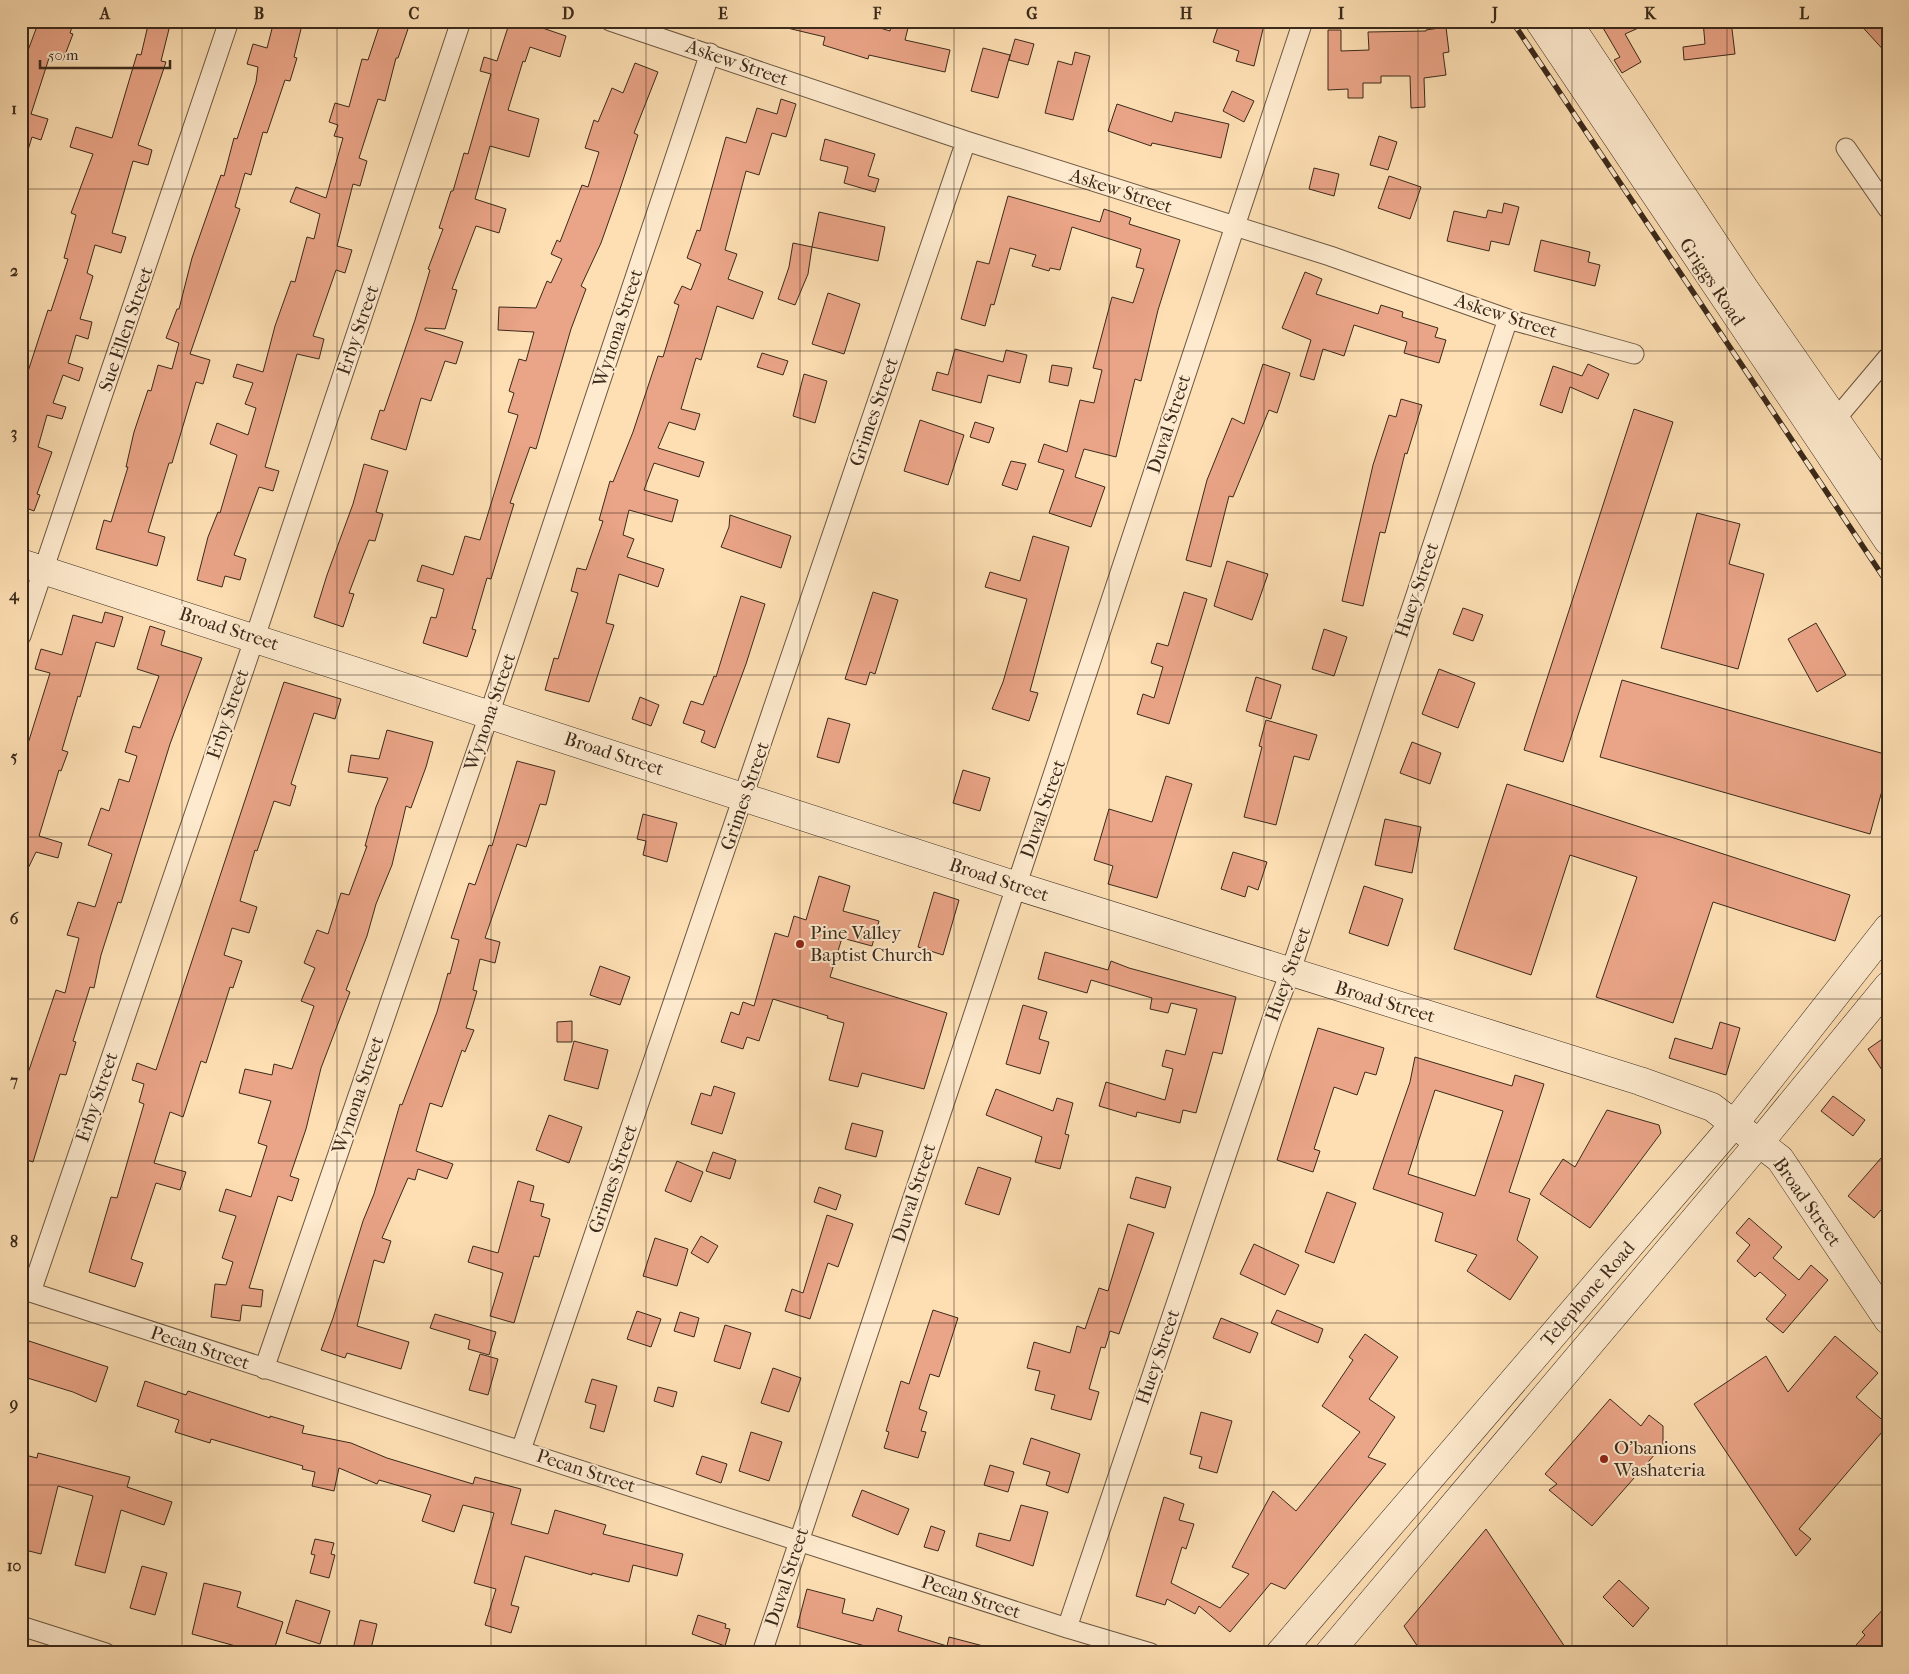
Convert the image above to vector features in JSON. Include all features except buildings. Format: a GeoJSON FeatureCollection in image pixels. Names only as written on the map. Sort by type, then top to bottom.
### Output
{"type":"FeatureCollection","features":[{"type":"Feature","properties":{"kind":"main road","name":"Griggs Road"},"geometry":{"type":"LineString","coordinates":[[1539,21],[1826,429],[1888,495]]}},
{"type":"Feature","properties":{"kind":"main road","name":"Griggs Road"},"geometry":{"type":"LineString","coordinates":[[1567,21],[1744,288],[1826,429],[1888,541]]}},
{"type":"Feature","properties":{"kind":"main road","name":"Broad Street"},"geometry":{"type":"LineString","coordinates":[[33,566],[1017,886],[1640,1081],[1712,1107],[1780,1159],[1888,1320]]}},
{"type":"Feature","properties":{"kind":"main road","name":"Telephone Road"},"geometry":{"type":"LineString","coordinates":[[1280,1653],[1734,1124],[1888,928]]}},
{"type":"Feature","properties":{"kind":"main road","name":"Telephone Road"},"geometry":{"type":"LineString","coordinates":[[1329,1653],[1759,1143],[1888,986]]}},
{"type":"Feature","properties":{"kind":"street","name":"Sue Ellen Street"},"geometry":{"type":"LineString","coordinates":[[21,636],[33,566],[229,21]]}},
{"type":"Feature","properties":{"kind":"street","name":"Erby Street"},"geometry":{"type":"LineString","coordinates":[[26,1291],[255,637],[461,21]]}},
{"type":"Feature","properties":{"kind":"street","name":"Askew Street"},"geometry":{"type":"LineString","coordinates":[[610,21],[710,53],[966,141],[1330,256],[1508,319],[1634,354]]}},
{"type":"Feature","properties":{"kind":"street","name":"Duval Street"},"geometry":{"type":"LineString","coordinates":[[762,1653],[1303,21]]}},
{"type":"Feature","properties":{"kind":"street","name":"Wynona Street"},"geometry":{"type":"LineString","coordinates":[[264,1369],[489,715],[710,53]]}},
{"type":"Feature","properties":{"kind":"street","name":"Grimes Street"},"geometry":{"type":"LineString","coordinates":[[521,1450],[745,796],[966,141]]}},
{"type":"Feature","properties":{"kind":"street"},"geometry":{"type":"LineString","coordinates":[[1846,148],[1888,209]]}},
{"type":"Feature","properties":{"kind":"street","name":"Huey Street"},"geometry":{"type":"LineString","coordinates":[[1067,1628],[1268,1028],[1290,972],[1508,319]]}},
{"type":"Feature","properties":{"kind":"street"},"geometry":{"type":"LineString","coordinates":[[1826,429],[1888,357]]}},
{"type":"Feature","properties":{"kind":"street","name":"Pecan Street"},"geometry":{"type":"LineString","coordinates":[[26,1291],[1067,1628],[1151,1653]]}},
{"type":"Feature","properties":{"kind":"street"},"geometry":{"type":"LineString","coordinates":[[21,1626],[106,1653]]}},
{"type":"Feature","properties":{"kind":"railway"},"geometry":{"type":"LineString","coordinates":[[1512,21],[1888,584]]}},
{"type":"Feature","properties":{"kind":"place","name":"Pine Valley Baptist Church"},"geometry":{"type":"Point","coordinates":[800,944]}},
{"type":"Feature","properties":{"kind":"place","name":"O'banions Washateria"},"geometry":{"type":"Point","coordinates":[1604,1459]}}]}
